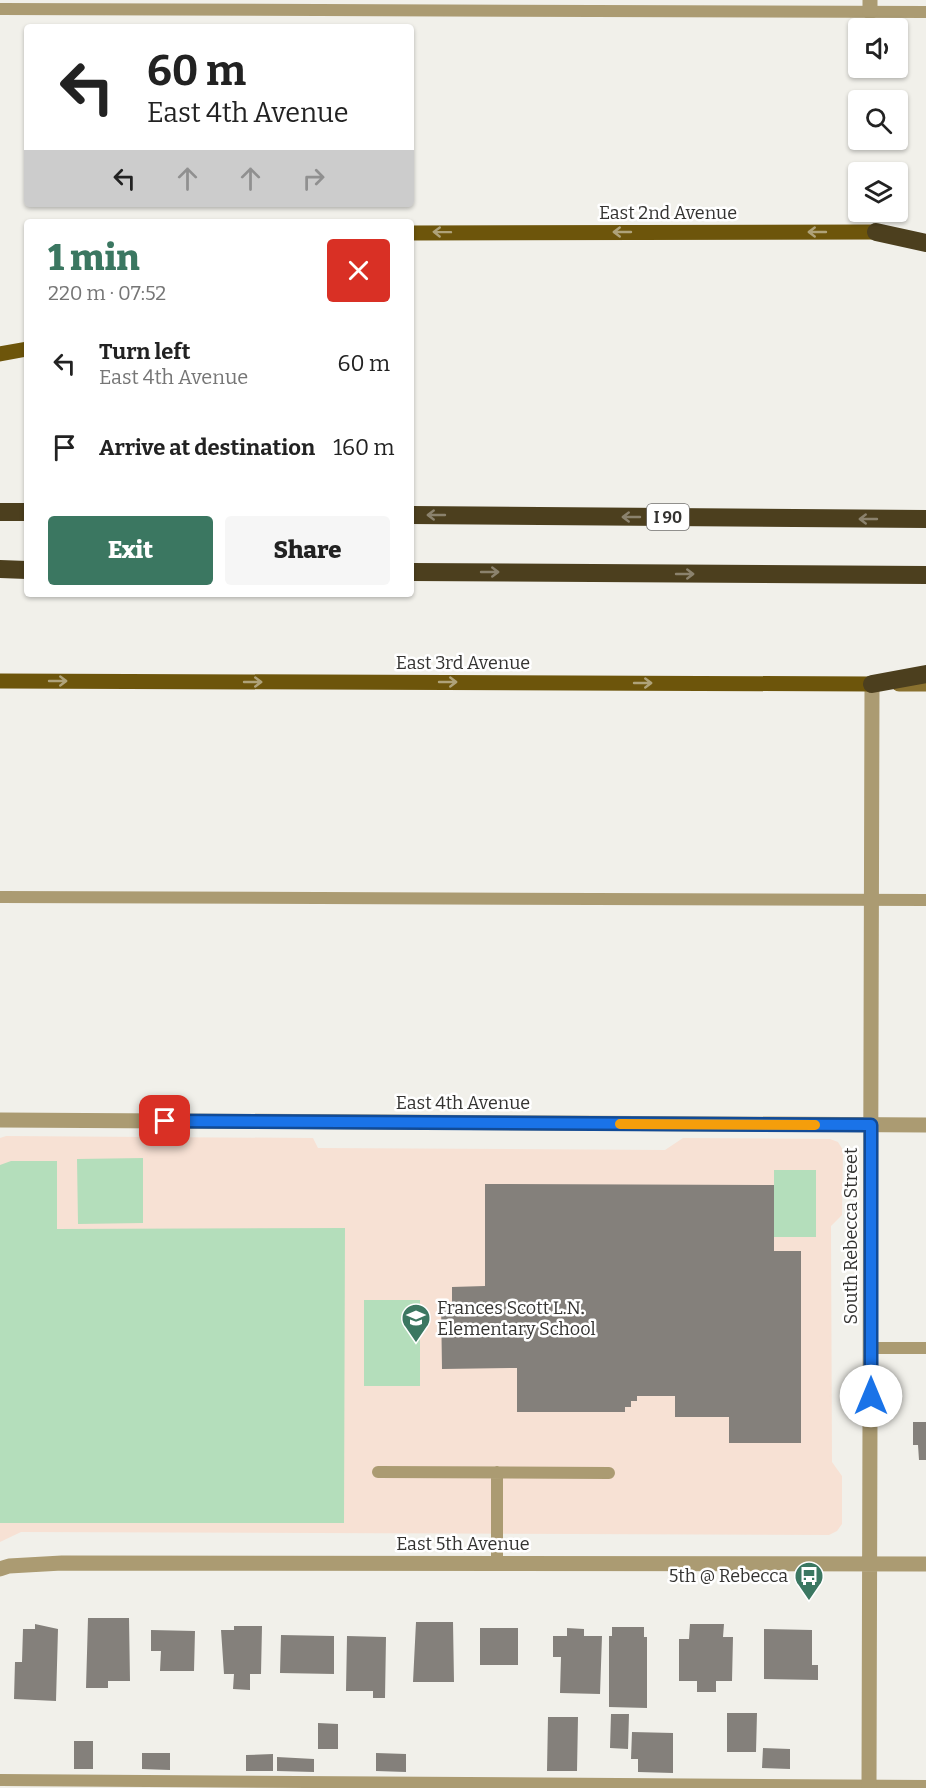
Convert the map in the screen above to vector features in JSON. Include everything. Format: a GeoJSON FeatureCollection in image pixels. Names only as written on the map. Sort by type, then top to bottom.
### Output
{"type":"FeatureCollection","features":[{"type":"Feature","properties":{"kind":"highway"},"geometry":{"type":"LineString","coordinates":[[876,232],[926,243]]}},
{"type":"Feature","properties":{"kind":"highway"},"geometry":{"type":"LineString","coordinates":[[0,512],[24,512]]}},
{"type":"Feature","properties":{"kind":"highway","name":"I 90"},"geometry":{"type":"LineString","coordinates":[[414,515],[926,519]]}},
{"type":"Feature","properties":{"kind":"highway"},"geometry":{"type":"LineString","coordinates":[[0,569],[24,570]]}},
{"type":"Feature","properties":{"kind":"highway"},"geometry":{"type":"LineString","coordinates":[[414,572],[926,574]]}},
{"type":"Feature","properties":{"kind":"highway"},"geometry":{"type":"LineString","coordinates":[[872,684],[926,674]]}},
{"type":"Feature","properties":{"kind":"main road","name":"East 2nd Avenue"},"geometry":{"type":"LineString","coordinates":[[414,233],[876,232]]}},
{"type":"Feature","properties":{"kind":"main road"},"geometry":{"type":"LineString","coordinates":[[0,354],[24,350]]}},
{"type":"Feature","properties":{"kind":"main road","name":"East 3rd Avenue"},"geometry":{"type":"LineString","coordinates":[[0,681],[872,684]]}},
{"type":"Feature","properties":{"kind":"street","name":"East 2nd Avenue"},"geometry":{"type":"LineString","coordinates":[[876,232],[926,232]]}},
{"type":"Feature","properties":{"kind":"street","name":"East 3rd Avenue"},"geometry":{"type":"LineString","coordinates":[[872,684],[926,684]]}},
{"type":"Feature","properties":{"kind":"street","name":"South Rebecca Street"},"geometry":{"type":"LineString","coordinates":[[869,1787],[872,684]]}},
{"type":"Feature","properties":{"kind":"street","name":"East 4th Avenue"},"geometry":{"type":"LineString","coordinates":[[0,1120],[926,1125]]}},
{"type":"Feature","properties":{"kind":"street","name":"East 5th Avenue"},"geometry":{"type":"LineString","coordinates":[[0,1569],[9,1566],[62,1563],[926,1564]]}},
{"type":"Feature","properties":{"kind":"lane"},"geometry":{"type":"LineString","coordinates":[[0,9],[870,6],[926,12]]}},
{"type":"Feature","properties":{"kind":"lane"},"geometry":{"type":"LineString","coordinates":[[0,897],[926,900]]}},
{"type":"Feature","properties":{"kind":"lane"},"geometry":{"type":"LineString","coordinates":[[871,1348],[926,1348]]}},
{"type":"Feature","properties":{"kind":"lane"},"geometry":{"type":"LineString","coordinates":[[378,1472],[609,1473]]}},
{"type":"Feature","properties":{"kind":"lane"},"geometry":{"type":"LineString","coordinates":[[497,1472],[497,1563]]}},
{"type":"Feature","properties":{"kind":"lane"},"geometry":{"type":"LineString","coordinates":[[0,1780],[926,1786]]}},
{"type":"Feature","properties":{"kind":"shaded area","name":"Frances Scott L.N. Elementary School"},"geometry":{"type":"Polygon","coordinates":[[[6,1136],[313,1138],[318,1148],[665,1150],[683,1138],[830,1139],[838,1142],[843,1150],[842,1215],[831,1226],[832,1462],[842,1476],[842,1524],[837,1531],[829,1535],[21,1532],[0,1542],[0,1138],[6,1136]]]}},
{"type":"Feature","properties":{"kind":"green space"},"geometry":{"type":"Polygon","coordinates":[[[143,1158],[143,1223],[78,1224],[77,1159],[143,1158]]]}},
{"type":"Feature","properties":{"kind":"green space"},"geometry":{"type":"Polygon","coordinates":[[[11,1161],[57,1161],[57,1229],[345,1228],[344,1523],[0,1523],[0,1165],[11,1161]]]}},
{"type":"Feature","properties":{"kind":"green space"},"geometry":{"type":"Polygon","coordinates":[[[774,1170],[816,1170],[816,1237],[774,1237],[774,1170]]]}},
{"type":"Feature","properties":{"kind":"green space"},"geometry":{"type":"Polygon","coordinates":[[[364,1300],[420,1300],[420,1386],[364,1386],[364,1300]]]}},
{"type":"Feature","properties":{"kind":"building"},"geometry":{"type":"Polygon","coordinates":[[[485,1184],[774,1185],[774,1251],[801,1251],[801,1443],[729,1443],[729,1417],[675,1417],[675,1396],[637,1396],[637,1401],[631,1401],[631,1407],[625,1407],[625,1412],[517,1412],[517,1368],[442,1369],[441,1303],[452,1303],[452,1287],[485,1286],[485,1184]]]}},
{"type":"Feature","properties":{"kind":"building"},"geometry":{"type":"Polygon","coordinates":[[[913,1422],[926,1422],[926,1460],[919,1460],[918,1445],[913,1445],[913,1422]]]}},
{"type":"Feature","properties":{"kind":"building"},"geometry":{"type":"Polygon","coordinates":[[[88,1618],[129,1618],[130,1681],[108,1681],[108,1688],[86,1688],[88,1618]]]}},
{"type":"Feature","properties":{"kind":"building"},"geometry":{"type":"Polygon","coordinates":[[[416,1622],[453,1622],[454,1682],[413,1682],[416,1622]]]}},
{"type":"Feature","properties":{"kind":"building"},"geometry":{"type":"Polygon","coordinates":[[[35,1624],[58,1629],[56,1701],[14,1699],[15,1662],[22,1662],[23,1629],[35,1629],[35,1624]]]}},
{"type":"Feature","properties":{"kind":"building"},"geometry":{"type":"Polygon","coordinates":[[[690,1624],[724,1624],[723,1637],[733,1637],[732,1681],[716,1681],[716,1692],[697,1692],[697,1681],[679,1681],[679,1639],[689,1639],[690,1624]]]}},
{"type":"Feature","properties":{"kind":"building"},"geometry":{"type":"Polygon","coordinates":[[[234,1626],[262,1626],[261,1674],[250,1674],[250,1690],[233,1689],[234,1674],[224,1674],[221,1630],[234,1630],[234,1626]]]}},
{"type":"Feature","properties":{"kind":"building"},"geometry":{"type":"Polygon","coordinates":[[[612,1627],[644,1627],[644,1637],[647,1637],[647,1708],[609,1707],[609,1636],[612,1636],[612,1627]]]}},
{"type":"Feature","properties":{"kind":"building"},"geometry":{"type":"Polygon","coordinates":[[[480,1628],[518,1628],[518,1665],[480,1665],[480,1628]]]}},
{"type":"Feature","properties":{"kind":"building"},"geometry":{"type":"Polygon","coordinates":[[[567,1628],[584,1629],[584,1636],[602,1636],[600,1694],[560,1693],[561,1657],[553,1657],[553,1636],[567,1636],[567,1628]]]}},
{"type":"Feature","properties":{"kind":"building"},"geometry":{"type":"Polygon","coordinates":[[[764,1629],[812,1630],[812,1665],[818,1665],[818,1680],[764,1679],[764,1629]]]}},
{"type":"Feature","properties":{"kind":"building"},"geometry":{"type":"Polygon","coordinates":[[[151,1630],[195,1631],[194,1671],[160,1671],[161,1651],[151,1651],[151,1630]]]}},
{"type":"Feature","properties":{"kind":"building"},"geometry":{"type":"Polygon","coordinates":[[[281,1635],[334,1636],[334,1674],[280,1673],[281,1635]]]}},
{"type":"Feature","properties":{"kind":"building"},"geometry":{"type":"Polygon","coordinates":[[[347,1636],[386,1637],[385,1698],[373,1698],[373,1691],[346,1691],[347,1636]]]}},
{"type":"Feature","properties":{"kind":"building"},"geometry":{"type":"Polygon","coordinates":[[[727,1713],[757,1713],[756,1752],[727,1752],[727,1713]]]}},
{"type":"Feature","properties":{"kind":"building"},"geometry":{"type":"Polygon","coordinates":[[[611,1714],[629,1714],[628,1749],[610,1748],[611,1714]]]}},
{"type":"Feature","properties":{"kind":"building"},"geometry":{"type":"Polygon","coordinates":[[[548,1717],[578,1717],[577,1771],[547,1771],[548,1717]]]}},
{"type":"Feature","properties":{"kind":"building"},"geometry":{"type":"Polygon","coordinates":[[[318,1723],[338,1724],[338,1749],[318,1749],[318,1723]]]}},
{"type":"Feature","properties":{"kind":"building"},"geometry":{"type":"Polygon","coordinates":[[[632,1732],[673,1733],[673,1773],[638,1772],[638,1759],[631,1759],[632,1732]]]}},
{"type":"Feature","properties":{"kind":"building"},"geometry":{"type":"Polygon","coordinates":[[[74,1741],[93,1741],[93,1769],[74,1769],[74,1741]]]}},
{"type":"Feature","properties":{"kind":"building"},"geometry":{"type":"Polygon","coordinates":[[[763,1748],[790,1749],[790,1769],[762,1768],[763,1748]]]}},
{"type":"Feature","properties":{"kind":"building"},"geometry":{"type":"Polygon","coordinates":[[[142,1753],[170,1753],[170,1770],[142,1769],[142,1753]]]}},
{"type":"Feature","properties":{"kind":"building"},"geometry":{"type":"Polygon","coordinates":[[[376,1753],[406,1754],[406,1772],[376,1771],[376,1753]]]}},
{"type":"Feature","properties":{"kind":"building"},"geometry":{"type":"Polygon","coordinates":[[[273,1754],[273,1771],[246,1771],[246,1755],[273,1754]]]}},
{"type":"Feature","properties":{"kind":"building"},"geometry":{"type":"Polygon","coordinates":[[[277,1757],[314,1759],[314,1772],[277,1771],[277,1757]]]}},
{"type":"Feature","properties":{"kind":"slow traffic"},"geometry":{"type":"LineString","coordinates":[[620,1124],[815,1125]]}},
{"type":"Feature","properties":{"kind":"place","name":"Frances Scott L.N. Elementary School"},"geometry":{"type":"Point","coordinates":[416,1344]}},
{"type":"Feature","properties":{"kind":"place","name":"5th @ Rebecca"},"geometry":{"type":"Point","coordinates":[809,1602]}},
{"type":"Feature","properties":{"kind":"route"},"geometry":{"type":"LineString","coordinates":[[165,1121],[871,1125],[871,1396]]}}]}
